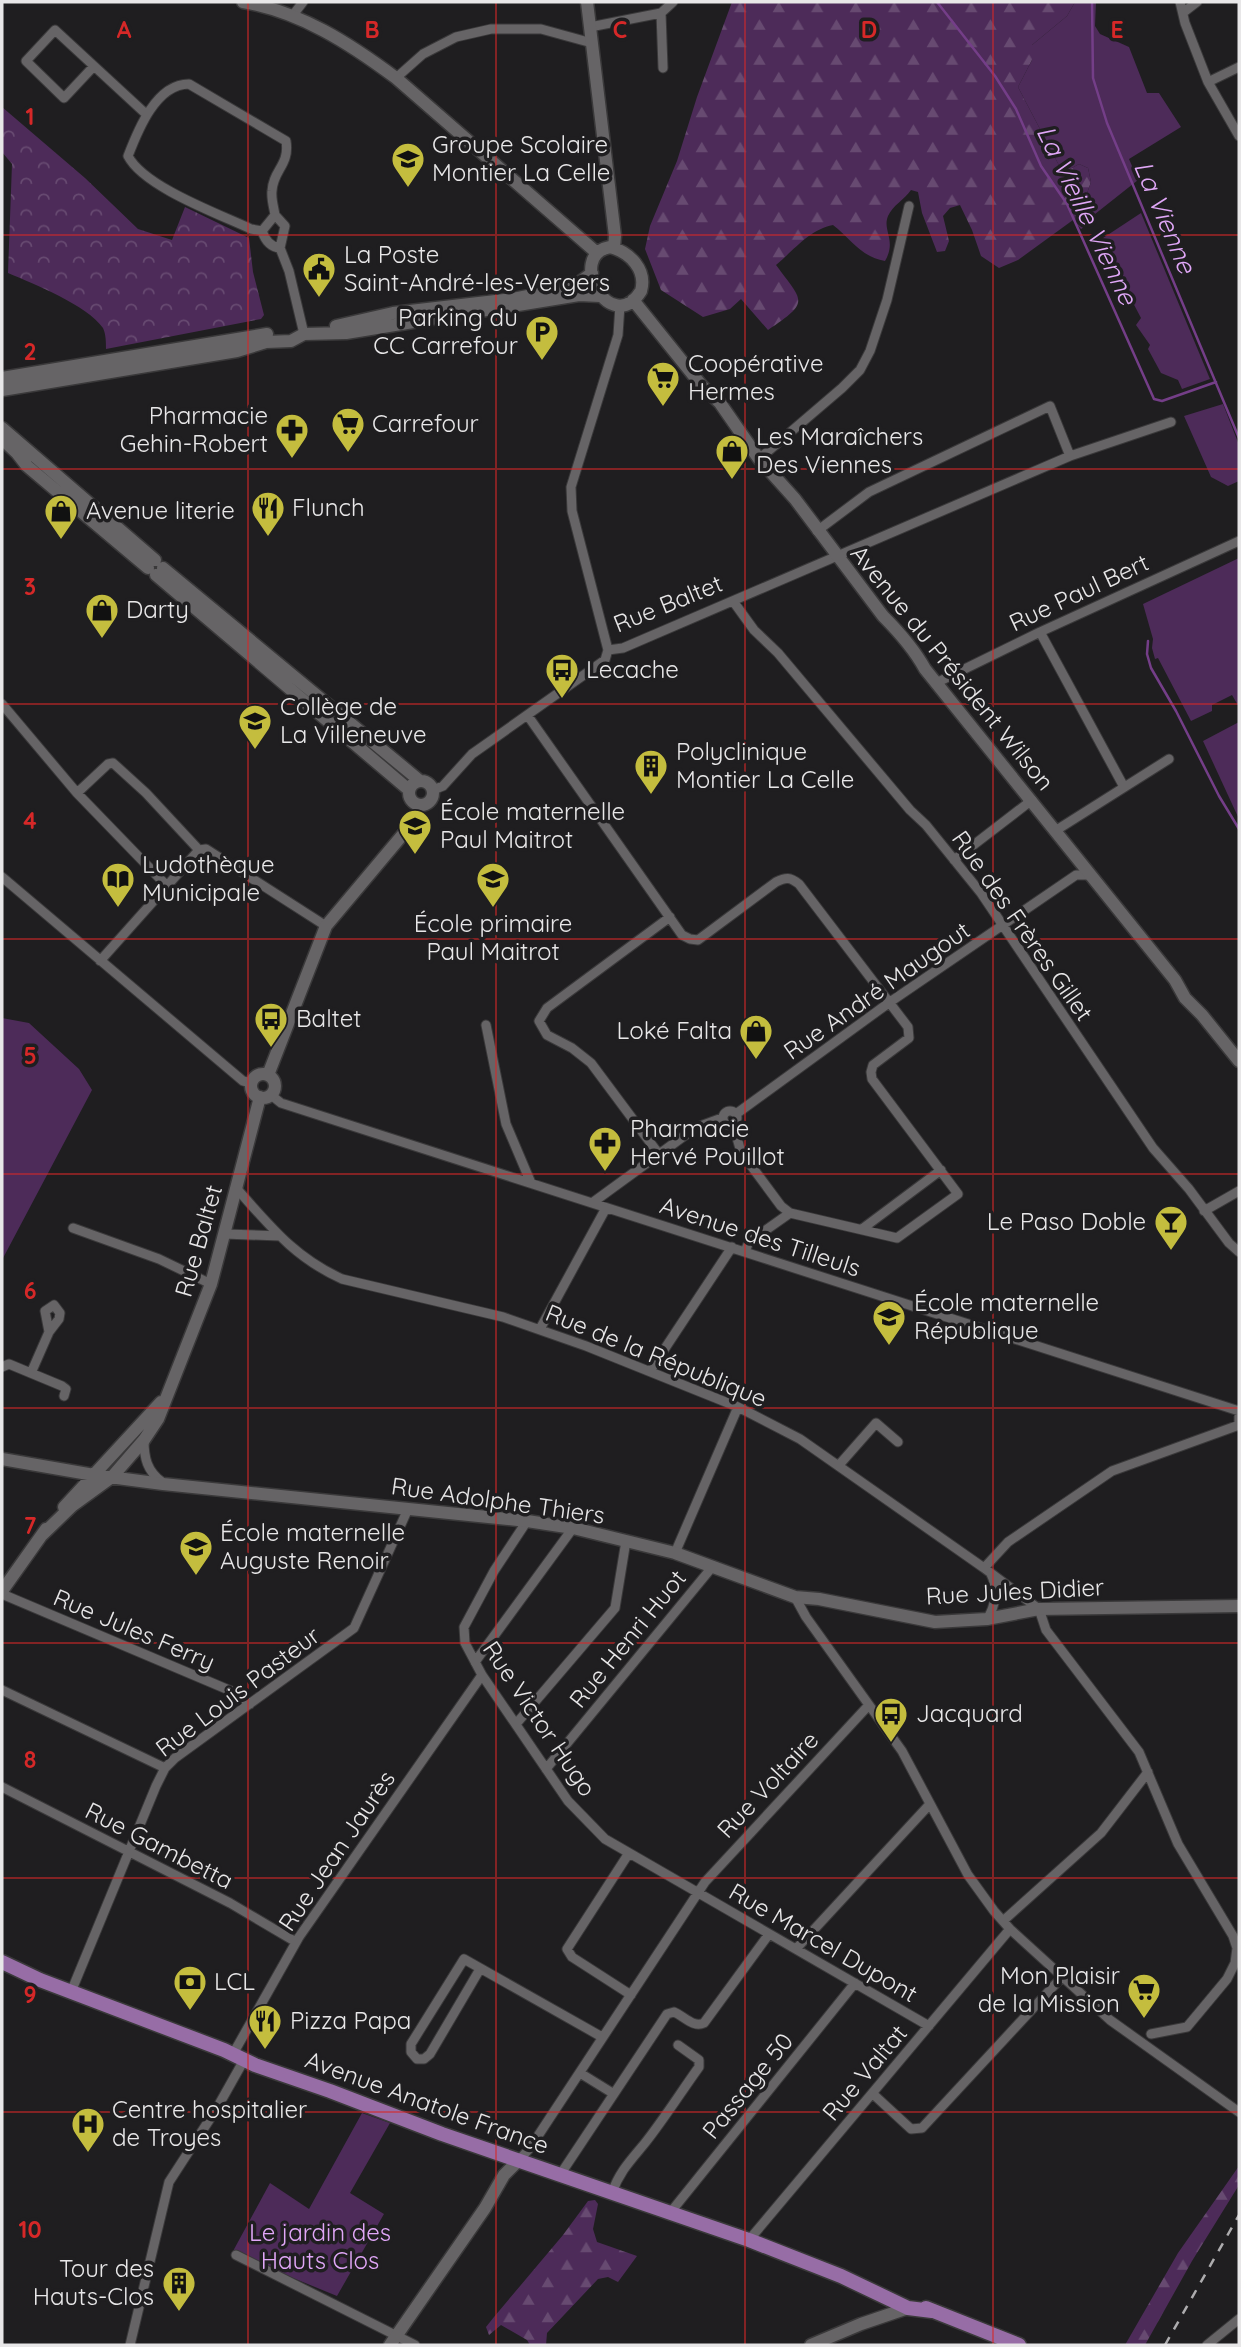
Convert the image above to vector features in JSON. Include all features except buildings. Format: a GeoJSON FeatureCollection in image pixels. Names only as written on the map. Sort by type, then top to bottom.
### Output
{"type":"FeatureCollection","features":[{"type":"Feature","properties":{"kind":"main road","name":"Avenue Anatole France"},"geometry":{"type":"LineString","coordinates":[[2,1962],[71,1992],[442,2134],[885,2290],[902,2303],[932,2311],[1019,2345]]}},
{"type":"Feature","properties":{"kind":"street"},"geometry":{"type":"LineString","coordinates":[[243,2],[293,15],[339,38],[396,78],[597,253]]}},
{"type":"Feature","properties":{"kind":"street"},"geometry":{"type":"LineString","coordinates":[[293,15],[303,2]]}},
{"type":"Feature","properties":{"kind":"street"},"geometry":{"type":"LineString","coordinates":[[587,2],[615,236],[614,248]]}},
{"type":"Feature","properties":{"kind":"street"},"geometry":{"type":"LineString","coordinates":[[590,27],[661,13],[673,2]]}},
{"type":"Feature","properties":{"kind":"street"},"geometry":{"type":"LineString","coordinates":[[1180,2],[1185,23],[1208,82],[1236,124],[1239,136]]}},
{"type":"Feature","properties":{"kind":"street"},"geometry":{"type":"LineString","coordinates":[[1184,12],[1197,2]]}},
{"type":"Feature","properties":{"kind":"street"},"geometry":{"type":"LineString","coordinates":[[661,13],[663,68]]}},
{"type":"Feature","properties":{"kind":"street"},"geometry":{"type":"LineString","coordinates":[[396,78],[423,54],[456,37],[491,29],[541,29],[592,43]]}},
{"type":"Feature","properties":{"kind":"street"},"geometry":{"type":"LineString","coordinates":[[94,65],[64,98],[26,61],[55,30],[94,65],[146,114]]}},
{"type":"Feature","properties":{"kind":"street"},"geometry":{"type":"LineString","coordinates":[[1208,82],[1239,67]]}},
{"type":"Feature","properties":{"kind":"street"},"geometry":{"type":"LineString","coordinates":[[262,231],[251,229],[171,192],[134,168],[128,156],[146,114],[169,90],[179,84],[189,84],[286,141],[288,154],[275,178],[272,191],[275,215],[285,226],[280,248],[289,271],[304,334]]}},
{"type":"Feature","properties":{"kind":"street"},"geometry":{"type":"LineString","coordinates":[[759,459],[860,370],[870,351],[887,300],[909,206]]}},
{"type":"Feature","properties":{"kind":"street"},"geometry":{"type":"LineString","coordinates":[[262,231],[275,215]]}},
{"type":"Feature","properties":{"kind":"street"},"geometry":{"type":"LineString","coordinates":[[262,231],[270,245],[280,248]]}},
{"type":"Feature","properties":{"kind":"street"},"geometry":{"type":"LineString","coordinates":[[608,650],[572,511],[571,487],[626,303],[641,291],[641,272],[636,263],[614,248],[605,248],[597,253],[592,262],[596,290],[606,301],[626,303]]}},
{"type":"Feature","properties":{"kind":"street"},"geometry":{"type":"LineString","coordinates":[[2,390],[237,351],[266,342],[291,341],[323,326],[345,326],[393,313],[513,299],[573,286],[592,274]]}},
{"type":"Feature","properties":{"kind":"street"},"geometry":{"type":"LineString","coordinates":[[2,378],[265,334],[346,333],[579,295],[600,296]]}},
{"type":"Feature","properties":{"kind":"street","name":"Avenue du Président Wilson"},"geometry":{"type":"LineString","coordinates":[[626,303],[720,404],[759,459],[795,499],[883,616],[919,657],[996,759],[1032,800],[1175,980],[1185,998],[1202,1014],[1239,1061]]}},
{"type":"Feature","properties":{"kind":"street"},"geometry":{"type":"LineString","coordinates":[[817,531],[869,492],[1050,405],[1070,456]]}},
{"type":"Feature","properties":{"kind":"street","name":"Rue Baltet"},"geometry":{"type":"LineString","coordinates":[[433,790],[443,786],[472,754],[605,660],[608,650],[623,648],[1070,456],[1171,422]]}},
{"type":"Feature","properties":{"kind":"street"},"geometry":{"type":"LineString","coordinates":[[2,428],[155,568],[409,790],[412,802],[419,806]]}},
{"type":"Feature","properties":{"kind":"street"},"geometry":{"type":"LineString","coordinates":[[2,439],[18,453],[27,466],[420,781],[428,783],[433,790],[430,801],[419,806],[415,820],[326,926],[268,1075]]}},
{"type":"Feature","properties":{"kind":"street","name":"Rue Paul Bert"},"geometry":{"type":"LineString","coordinates":[[936,683],[1239,541]]}},
{"type":"Feature","properties":{"kind":"street","name":"Rue des Frères Gillet"},"geometry":{"type":"LineString","coordinates":[[733,601],[747,622],[778,653],[981,893],[1138,1128],[1239,1252]]}},
{"type":"Feature","properties":{"kind":"street"},"geometry":{"type":"LineString","coordinates":[[1040,632],[1124,787]]}},
{"type":"Feature","properties":{"kind":"street"},"geometry":{"type":"LineString","coordinates":[[2,704],[77,793],[167,886]]}},
{"type":"Feature","properties":{"kind":"street"},"geometry":{"type":"LineString","coordinates":[[528,716],[682,934],[690,939],[698,940],[776,882],[792,878],[799,884],[908,1027],[909,1038],[873,1065],[872,1079],[958,1194],[897,1238],[790,1213],[781,1206],[741,1152],[733,1124],[737,1118],[736,1114],[728,1111],[722,1118],[695,1128],[658,1153],[592,1203]]}},
{"type":"Feature","properties":{"kind":"street"},"geometry":{"type":"LineString","coordinates":[[1055,831],[1169,760]]}},
{"type":"Feature","properties":{"kind":"street"},"geometry":{"type":"LineString","coordinates":[[77,793],[108,764],[113,763],[146,793],[200,850]]}},
{"type":"Feature","properties":{"kind":"street"},"geometry":{"type":"LineString","coordinates":[[409,790],[413,784],[420,781]]}},
{"type":"Feature","properties":{"kind":"street"},"geometry":{"type":"LineString","coordinates":[[954,860],[1032,800]]}},
{"type":"Feature","properties":{"kind":"street"},"geometry":{"type":"LineString","coordinates":[[100,961],[200,850],[206,849],[326,926]]}},
{"type":"Feature","properties":{"kind":"street"},"geometry":{"type":"LineString","coordinates":[[1079,860],[1076,875],[1091,875]]}},
{"type":"Feature","properties":{"kind":"street","name":"Rue André Maugout"},"geometry":{"type":"LineString","coordinates":[[736,1114],[890,1002],[1076,875]]}},
{"type":"Feature","properties":{"kind":"street"},"geometry":{"type":"LineString","coordinates":[[2,877],[248,1082],[254,1093],[265,1096],[275,1084],[268,1075]]}},
{"type":"Feature","properties":{"kind":"street"},"geometry":{"type":"LineString","coordinates":[[658,1153],[591,1063],[572,1048],[547,1035],[539,1021],[547,1008],[670,917]]}},
{"type":"Feature","properties":{"kind":"street"},"geometry":{"type":"LineString","coordinates":[[486,1025],[506,1124],[531,1183]]}},
{"type":"Feature","properties":{"kind":"street"},"geometry":{"type":"LineString","coordinates":[[248,1082],[257,1076],[268,1075]]}},
{"type":"Feature","properties":{"kind":"street","name":"Rue Baltet"},"geometry":{"type":"LineString","coordinates":[[42,1535],[66,1511],[112,1477],[158,1419],[211,1284],[265,1096]]}},
{"type":"Feature","properties":{"kind":"street","name":"Avenue des Tilleuls"},"geometry":{"type":"LineString","coordinates":[[265,1096],[979,1329],[1026,1341],[1043,1350],[1239,1410]]}},
{"type":"Feature","properties":{"kind":"street"},"geometry":{"type":"LineString","coordinates":[[722,1118],[726,1124],[733,1124]]}},
{"type":"Feature","properties":{"kind":"street"},"geometry":{"type":"LineString","coordinates":[[862,1229],[941,1170]]}},
{"type":"Feature","properties":{"kind":"street","name":"Rue de la République"},"geometry":{"type":"LineString","coordinates":[[237,1189],[303,1257],[342,1279],[503,1317],[540,1329],[738,1407],[800,1439],[1039,1609]]}},
{"type":"Feature","properties":{"kind":"street"},"geometry":{"type":"LineString","coordinates":[[1204,1210],[1239,1191]]}},
{"type":"Feature","properties":{"kind":"street"},"geometry":{"type":"LineString","coordinates":[[540,1329],[606,1208]]}},
{"type":"Feature","properties":{"kind":"street"},"geometry":{"type":"LineString","coordinates":[[745,1251],[749,1242],[790,1213]]}},
{"type":"Feature","properties":{"kind":"street"},"geometry":{"type":"LineString","coordinates":[[73,1228],[159,1259],[211,1284]]}},
{"type":"Feature","properties":{"kind":"street"},"geometry":{"type":"LineString","coordinates":[[225,1234],[281,1237]]}},
{"type":"Feature","properties":{"kind":"street"},"geometry":{"type":"LineString","coordinates":[[650,1371],[732,1247]]}},
{"type":"Feature","properties":{"kind":"street"},"geometry":{"type":"LineString","coordinates":[[31,1373],[49,1332]]}},
{"type":"Feature","properties":{"kind":"street"},"geometry":{"type":"LineString","coordinates":[[2,1367],[9,1364],[62,1386],[66,1389],[64,1396]]}},
{"type":"Feature","properties":{"kind":"street","name":"Rue Baltet"},"geometry":{"type":"LineString","coordinates":[[42,1535],[66,1504],[168,1394]]}},
{"type":"Feature","properties":{"kind":"street"},"geometry":{"type":"LineString","coordinates":[[675,1553],[738,1407]]}},
{"type":"Feature","properties":{"kind":"street"},"geometry":{"type":"LineString","coordinates":[[987,1619],[994,1608],[995,1587],[987,1570],[1008,1542],[1112,1471],[1239,1425],[1239,1410]]}},
{"type":"Feature","properties":{"kind":"street"},"geometry":{"type":"LineString","coordinates":[[839,1465],[876,1423],[898,1442]]}},
{"type":"Feature","properties":{"kind":"street"},"geometry":{"type":"LineString","coordinates":[[144,1440],[146,1465],[153,1476],[163,1483]]}},
{"type":"Feature","properties":{"kind":"street","name":"Rue Adolphe Thiers"},"geometry":{"type":"LineString","coordinates":[[2,1459],[94,1475],[573,1528],[675,1553],[795,1597]]}},
{"type":"Feature","properties":{"kind":"street","name":"Rue Louis Pasteur"},"geometry":{"type":"LineString","coordinates":[[71,1992],[165,1768],[174,1758],[354,1628],[408,1509]]}},
{"type":"Feature","properties":{"kind":"street","name":"Rue Victor Hugo"},"geometry":{"type":"LineString","coordinates":[[527,1521],[494,1571],[464,1627],[465,1643],[482,1675],[568,1801],[586,1821],[606,1839],[698,1893]]}},
{"type":"Feature","properties":{"kind":"street"},"geometry":{"type":"LineString","coordinates":[[475,1662],[573,1528]]}},
{"type":"Feature","properties":{"kind":"street"},"geometry":{"type":"LineString","coordinates":[[2,1593],[42,1535]]}},
{"type":"Feature","properties":{"kind":"street"},"geometry":{"type":"LineString","coordinates":[[516,1724],[615,1608],[626,1541]]}},
{"type":"Feature","properties":{"kind":"street","name":"Rue Henri Huot"},"geometry":{"type":"LineString","coordinates":[[546,1769],[713,1566]]}},
{"type":"Feature","properties":{"kind":"street","name":"Rue Jules Ferry"},"geometry":{"type":"LineString","coordinates":[[2,1593],[236,1693],[250,1704]]}},
{"type":"Feature","properties":{"kind":"street"},"geometry":{"type":"LineString","coordinates":[[795,1597],[806,1617],[902,1751],[968,1875],[1003,1921],[1110,2020],[1239,2112]]}},
{"type":"Feature","properties":{"kind":"street","name":"Rue Jules Didier"},"geometry":{"type":"LineString","coordinates":[[795,1597],[819,1599],[935,1622],[987,1619],[1039,1609],[1239,1606]]}},
{"type":"Feature","properties":{"kind":"street"},"geometry":{"type":"LineString","coordinates":[[1039,1609],[1046,1630],[1139,1752],[1178,1844],[1233,1936],[1237,1948],[1235,1963],[1227,1979],[1187,2027],[1151,2034]]}},
{"type":"Feature","properties":{"kind":"street","name":"Rue Jean Jaurès"},"geometry":{"type":"LineString","coordinates":[[130,2345],[169,2182],[216,2108],[296,1942],[482,1675]]}},
{"type":"Feature","properties":{"kind":"street"},"geometry":{"type":"LineString","coordinates":[[2,1690],[165,1768]]}},
{"type":"Feature","properties":{"kind":"street","name":"Rue Voltaire"},"geometry":{"type":"LineString","coordinates":[[519,2160],[530,2148],[705,1882],[869,1706]]}},
{"type":"Feature","properties":{"kind":"street"},"geometry":{"type":"LineString","coordinates":[[1003,1921],[1101,1833],[1148,1772]]}},
{"type":"Feature","properties":{"kind":"street","name":"Rue Gambetta"},"geometry":{"type":"LineString","coordinates":[[2,1787],[229,1903],[296,1942]]}},
{"type":"Feature","properties":{"kind":"street"},"geometry":{"type":"LineString","coordinates":[[796,1949],[930,1804]]}},
{"type":"Feature","properties":{"kind":"street"},"geometry":{"type":"LineString","coordinates":[[629,1853],[568,1949],[572,1957],[631,1994]]}},
{"type":"Feature","properties":{"kind":"street","name":"Rue Marcel Dupont"},"geometry":{"type":"LineString","coordinates":[[698,1893],[929,2026]]}},
{"type":"Feature","properties":{"kind":"street","name":"Rue Valtat"},"geometry":{"type":"LineString","coordinates":[[749,2241],[1010,1929]]}},
{"type":"Feature","properties":{"kind":"street"},"geometry":{"type":"LineString","coordinates":[[560,2175],[667,2014],[674,2012],[694,2024],[704,2023],[769,1934]]}},
{"type":"Feature","properties":{"kind":"street"},"geometry":{"type":"LineString","coordinates":[[480,1969],[430,2054],[424,2059],[417,2059],[411,2052],[411,2044],[464,1959],[603,2038]]}},
{"type":"Feature","properties":{"kind":"street"},"geometry":{"type":"LineString","coordinates":[[873,2094],[911,2129],[922,2128],[1062,1978]]}},
{"type":"Feature","properties":{"kind":"street","name":"Passage 50"},"geometry":{"type":"LineString","coordinates":[[670,2213],[855,1983]]}},
{"type":"Feature","properties":{"kind":"street"},"geometry":{"type":"LineString","coordinates":[[611,2193],[617,2177],[645,2143],[699,2067],[699,2060],[678,2045]]}},
{"type":"Feature","properties":{"kind":"street"},"geometry":{"type":"LineString","coordinates":[[580,2073],[614,2094]]}},
{"type":"Feature","properties":{"kind":"street"},"geometry":{"type":"LineString","coordinates":[[393,2340],[485,2208],[504,2175],[519,2160]]}},
{"type":"Feature","properties":{"kind":"street"},"geometry":{"type":"LineString","coordinates":[[236,2255],[393,2340],[415,2345]]}},
{"type":"Feature","properties":{"kind":"street"},"geometry":{"type":"LineString","coordinates":[[811,2345],[902,2303]]}},
{"type":"Feature","properties":{"kind":"street"},"geometry":{"type":"LineString","coordinates":[[1207,2345],[1239,2319]]}},
{"type":"Feature","properties":{"kind":"green space"},"geometry":{"type":"Polygon","coordinates":[[[732,2],[1075,2],[1067,16],[1032,45],[1032,60],[1018,87],[1063,173],[1079,164],[1088,168],[1091,182],[1085,199],[1090,223],[1081,229],[1073,220],[1018,260],[999,268],[981,256],[960,205],[950,208],[943,216],[949,241],[945,251],[937,252],[922,213],[918,192],[911,190],[888,216],[890,247],[885,261],[863,252],[833,225],[825,227],[809,236],[776,265],[797,294],[798,301],[797,306],[782,320],[768,330],[741,299],[730,309],[703,317],[661,290],[645,249],[650,226],[677,161],[732,2]]]}},
{"type":"Feature","properties":{"kind":"green space"},"geometry":{"type":"Polygon","coordinates":[[[1075,2],[1096,2],[1095,26],[1100,34],[1129,47],[1147,93],[1159,93],[1181,127],[1129,159],[1138,180],[1090,218],[1085,199],[1091,182],[1088,168],[1079,164],[1063,173],[1018,87],[1032,60],[1032,45],[1067,16],[1075,2]]]}},
{"type":"Feature","properties":{"kind":"green space"},"geometry":{"type":"Polygon","coordinates":[[[2,107],[85,178],[138,229],[172,240],[185,207],[249,238],[253,272],[264,315],[261,319],[106,349],[103,328],[85,311],[8,273],[12,164],[2,152],[2,107]]]}},
{"type":"Feature","properties":{"kind":"green space"},"geometry":{"type":"Polygon","coordinates":[[[1141,213],[1210,379],[1182,389],[1178,380],[1161,373],[1148,349],[1150,345],[1136,325],[1141,318],[1100,240],[1141,213]]]}},
{"type":"Feature","properties":{"kind":"green space"},"geometry":{"type":"Polygon","coordinates":[[[1223,404],[1239,445],[1239,481],[1228,486],[1211,477],[1184,416],[1223,404]]]}},
{"type":"Feature","properties":{"kind":"green space"},"geometry":{"type":"Polygon","coordinates":[[[1239,558],[1239,707],[1232,695],[1212,705],[1212,711],[1191,721],[1158,658],[1155,659],[1153,639],[1143,604],[1239,558]]]}},
{"type":"Feature","properties":{"kind":"green space"},"geometry":{"type":"Polygon","coordinates":[[[1239,722],[1239,819],[1203,741],[1239,722]]]}},
{"type":"Feature","properties":{"kind":"green space"},"geometry":{"type":"Polygon","coordinates":[[[2,1018],[29,1023],[79,1069],[92,1090],[2,1260],[2,1018]]]}},
{"type":"Feature","properties":{"kind":"green space","name":"Le jardin des Hauts Clos"},"geometry":{"type":"Polygon","coordinates":[[[362,2113],[390,2123],[350,2193],[384,2214],[337,2296],[232,2253],[270,2183],[309,2209],[362,2113]]]}},
{"type":"Feature","properties":{"kind":"green space"},"geometry":{"type":"Polygon","coordinates":[[[1239,2166],[1239,2185],[1145,2345],[1125,2345],[1178,2253],[1239,2166]]]}},
{"type":"Feature","properties":{"kind":"green space"},"geometry":{"type":"Polygon","coordinates":[[[595,2200],[598,2204],[593,2229],[597,2242],[637,2256],[618,2282],[608,2277],[598,2279],[547,2333],[546,2345],[530,2345],[527,2340],[501,2325],[489,2335],[486,2327],[588,2201],[595,2200]]]}},
{"type":"Feature","properties":{"kind":"waterway","name":"La Vieille Vienne"},"geometry":{"type":"LineString","coordinates":[[937,2],[995,76],[1016,109],[1041,166],[1067,204],[1154,399],[1162,401],[1216,382]]}},
{"type":"Feature","properties":{"kind":"waterway","name":"La Vienne"},"geometry":{"type":"LineString","coordinates":[[1092,2],[1093,78],[1107,123],[1239,438]]}},
{"type":"Feature","properties":{"kind":"waterway"},"geometry":{"type":"LineString","coordinates":[[1148,641],[1147,654],[1151,668],[1239,829]]}},
{"type":"Feature","properties":{"kind":"railway"},"geometry":{"type":"LineString","coordinates":[[1165,2345],[1239,2215]]}},
{"type":"Feature","properties":{"kind":"place","name":"Groupe Scolaire Montier La Celle"},"geometry":{"type":"Point","coordinates":[408,189]}},
{"type":"Feature","properties":{"kind":"place","name":"La Poste Saint-André-les-Vergers"},"geometry":{"type":"Point","coordinates":[319,299]}},
{"type":"Feature","properties":{"kind":"place","name":"Parking du CC Carrefour"},"geometry":{"type":"Point","coordinates":[542,362]}},
{"type":"Feature","properties":{"kind":"place","name":"Coopérative Hermes"},"geometry":{"type":"Point","coordinates":[663,408]}},
{"type":"Feature","properties":{"kind":"place","name":"Carrefour"},"geometry":{"type":"Point","coordinates":[348,454]}},
{"type":"Feature","properties":{"kind":"place","name":"Pharmacie Gehin-Robert"},"geometry":{"type":"Point","coordinates":[292,460]}},
{"type":"Feature","properties":{"kind":"place","name":"Les Maraîchers Des Viennes"},"geometry":{"type":"Point","coordinates":[732,481]}},
{"type":"Feature","properties":{"kind":"place","name":"Flunch"},"geometry":{"type":"Point","coordinates":[268,538]}},
{"type":"Feature","properties":{"kind":"place","name":"Avenue literie"},"geometry":{"type":"Point","coordinates":[61,541]}},
{"type":"Feature","properties":{"kind":"place","name":"Darty"},"geometry":{"type":"Point","coordinates":[102,640]}},
{"type":"Feature","properties":{"kind":"place","name":"Lecache"},"geometry":{"type":"Point","coordinates":[562,700]}},
{"type":"Feature","properties":{"kind":"place","name":"Collège de La Villeneuve"},"geometry":{"type":"Point","coordinates":[255,751]}},
{"type":"Feature","properties":{"kind":"place","name":"Polyclinique Montier La Celle"},"geometry":{"type":"Point","coordinates":[651,796]}},
{"type":"Feature","properties":{"kind":"place","name":"École maternelle Paul Maitrot"},"geometry":{"type":"Point","coordinates":[415,856]}},
{"type":"Feature","properties":{"kind":"place","name":"Ludothèque Municipale"},"geometry":{"type":"Point","coordinates":[118,909]}},
{"type":"Feature","properties":{"kind":"place","name":"École primaire Paul Maitrot"},"geometry":{"type":"Point","coordinates":[493,909]}},
{"type":"Feature","properties":{"kind":"place","name":"Baltet"},"geometry":{"type":"Point","coordinates":[271,1049]}},
{"type":"Feature","properties":{"kind":"place","name":"Loké Falta"},"geometry":{"type":"Point","coordinates":[756,1061]}},
{"type":"Feature","properties":{"kind":"place","name":"Pharmacie Hervé Pouillot"},"geometry":{"type":"Point","coordinates":[605,1173]}},
{"type":"Feature","properties":{"kind":"place","name":"Le Paso Doble"},"geometry":{"type":"Point","coordinates":[1171,1252]}},
{"type":"Feature","properties":{"kind":"place","name":"École maternelle République"},"geometry":{"type":"Point","coordinates":[889,1347]}},
{"type":"Feature","properties":{"kind":"place","name":"École maternelle Auguste Renoir"},"geometry":{"type":"Point","coordinates":[196,1577]}},
{"type":"Feature","properties":{"kind":"place","name":"Jacquard"},"geometry":{"type":"Point","coordinates":[891,1744]}},
{"type":"Feature","properties":{"kind":"place","name":"LCL"},"geometry":{"type":"Point","coordinates":[190,2012]}},
{"type":"Feature","properties":{"kind":"place","name":"Mon Plaisir de la Mission"},"geometry":{"type":"Point","coordinates":[1144,2020]}},
{"type":"Feature","properties":{"kind":"place","name":"Pizza Papa"},"geometry":{"type":"Point","coordinates":[265,2051]}},
{"type":"Feature","properties":{"kind":"place","name":"Centre hospitalier de Troyes"},"geometry":{"type":"Point","coordinates":[88,2154]}},
{"type":"Feature","properties":{"kind":"place","name":"Tour des Hauts-Clos"},"geometry":{"type":"Point","coordinates":[179,2313]}}]}
